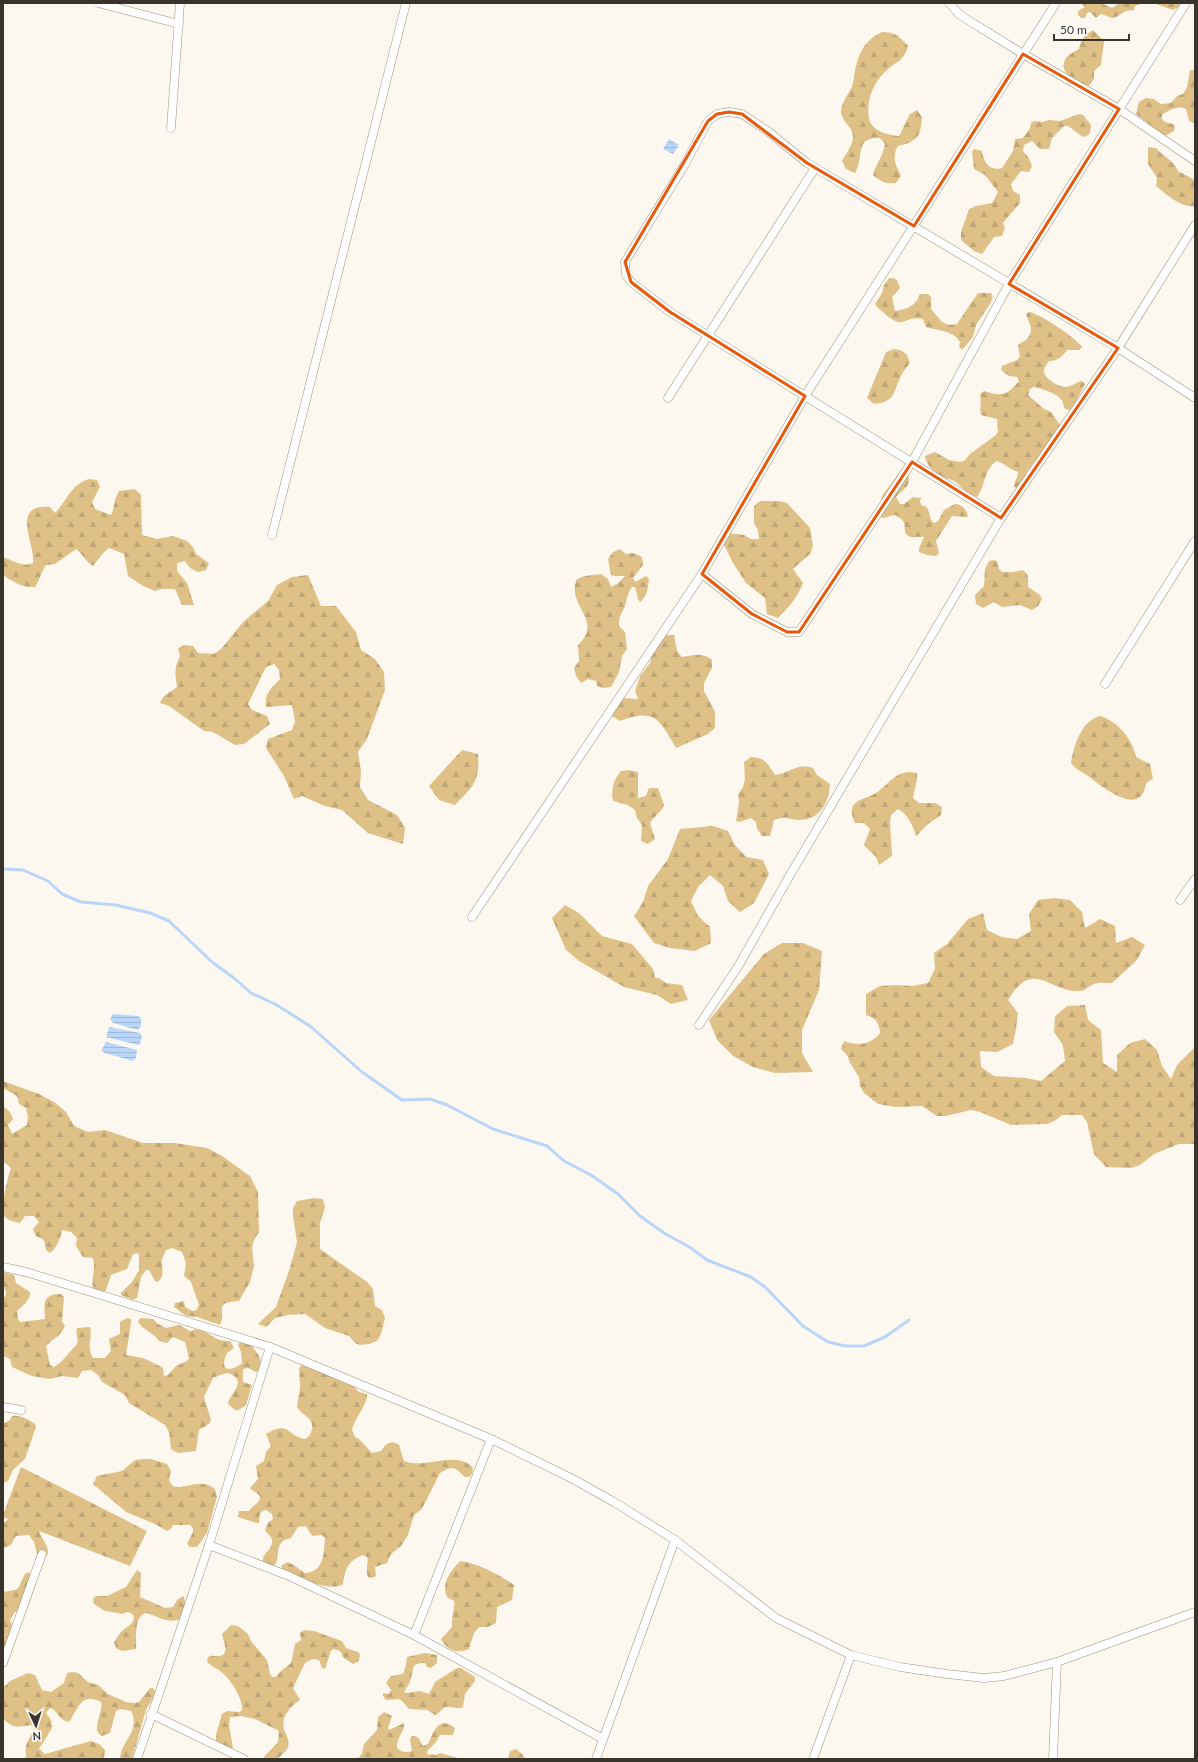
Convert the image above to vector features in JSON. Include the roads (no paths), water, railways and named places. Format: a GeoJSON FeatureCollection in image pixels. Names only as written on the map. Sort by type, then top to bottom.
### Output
{"type":"FeatureCollection","features":[{"type":"Feature","properties":{"kind":"street"},"geometry":{"type":"LineString","coordinates":[[98,3],[178,24]]}},
{"type":"Feature","properties":{"kind":"street"},"geometry":{"type":"LineString","coordinates":[[171,128],[180,3]]}},
{"type":"Feature","properties":{"kind":"street"},"geometry":{"type":"LineString","coordinates":[[272,535],[406,3]]}},
{"type":"Feature","properties":{"kind":"street"},"geometry":{"type":"LineString","coordinates":[[949,3],[960,15],[1023,54],[1119,109],[1195,161]]}},
{"type":"Feature","properties":{"kind":"street"},"geometry":{"type":"LineString","coordinates":[[472,917],[702,574],[805,396],[1056,3]]}},
{"type":"Feature","properties":{"kind":"street"},"geometry":{"type":"LineString","coordinates":[[702,574],[752,614],[787,632],[799,632],[912,462],[1009,284],[1186,3]]}},
{"type":"Feature","properties":{"kind":"street"},"geometry":{"type":"LineString","coordinates":[[1001,518],[670,312],[631,282],[626,275],[625,262],[685,164],[708,121],[718,114],[730,112],[742,114],[769,132],[815,168],[1118,348],[1195,398]]}},
{"type":"Feature","properties":{"kind":"street"},"geometry":{"type":"LineString","coordinates":[[668,398],[815,168]]}},
{"type":"Feature","properties":{"kind":"street"},"geometry":{"type":"LineString","coordinates":[[699,1025],[739,965],[790,875],[1001,518],[1118,348],[1195,225]]}},
{"type":"Feature","properties":{"kind":"street"},"geometry":{"type":"LineString","coordinates":[[1105,684],[1195,541]]}},
{"type":"Feature","properties":{"kind":"street"},"geometry":{"type":"LineString","coordinates":[[1180,900],[1195,879]]}},
{"type":"Feature","properties":{"kind":"street"},"geometry":{"type":"LineString","coordinates":[[3,1267],[26,1272],[270,1347],[491,1439],[573,1479],[676,1540],[776,1618],[851,1655],[900,1667],[984,1678],[1004,1676],[1057,1662],[1195,1612]]}},
{"type":"Feature","properties":{"kind":"street"},"geometry":{"type":"LineString","coordinates":[[137,1759],[209,1545],[270,1347]]}},
{"type":"Feature","properties":{"kind":"street"},"geometry":{"type":"LineString","coordinates":[[3,1407],[21,1410]]}},
{"type":"Feature","properties":{"kind":"street"},"geometry":{"type":"LineString","coordinates":[[414,1635],[491,1439]]}},
{"type":"Feature","properties":{"kind":"street"},"geometry":{"type":"LineString","coordinates":[[596,1759],[676,1540]]}},
{"type":"Feature","properties":{"kind":"street"},"geometry":{"type":"LineString","coordinates":[[209,1545],[289,1576],[414,1635],[603,1739]]}},
{"type":"Feature","properties":{"kind":"street"},"geometry":{"type":"LineString","coordinates":[[3,1663],[42,1554]]}},
{"type":"Feature","properties":{"kind":"street"},"geometry":{"type":"LineString","coordinates":[[813,1759],[851,1655]]}},
{"type":"Feature","properties":{"kind":"street"},"geometry":{"type":"LineString","coordinates":[[1053,1759],[1057,1662]]}},
{"type":"Feature","properties":{"kind":"street"},"geometry":{"type":"LineString","coordinates":[[151,1714],[244,1759]]}},
{"type":"Feature","properties":{"kind":"water"},"geometry":{"type":"Polygon","coordinates":[[[669,139],[679,145],[673,154],[663,149],[669,139]]]}},
{"type":"Feature","properties":{"kind":"water"},"geometry":{"type":"Polygon","coordinates":[[[113,1014],[139,1016],[141,1019],[141,1026],[138,1030],[113,1023],[110,1019],[113,1014]]]}},
{"type":"Feature","properties":{"kind":"water"},"geometry":{"type":"Polygon","coordinates":[[[109,1027],[140,1033],[142,1036],[140,1044],[138,1045],[106,1037],[109,1027]]]}},
{"type":"Feature","properties":{"kind":"water"},"geometry":{"type":"Polygon","coordinates":[[[106,1042],[137,1050],[136,1058],[133,1061],[101,1051],[106,1042]]]}},
{"type":"Feature","properties":{"kind":"waterway"},"geometry":{"type":"LineString","coordinates":[[3,869],[23,870],[48,881],[62,894],[81,902],[116,905],[150,913],[169,921],[212,962],[251,993],[275,1004],[310,1026],[362,1072],[402,1100],[430,1099],[447,1105],[493,1129],[547,1146],[564,1161],[591,1175],[618,1194],[640,1216],[664,1233],[691,1248],[707,1260],[751,1277],[765,1287],[803,1326],[828,1342],[845,1346],[864,1346],[885,1337],[909,1320]]}}]}
